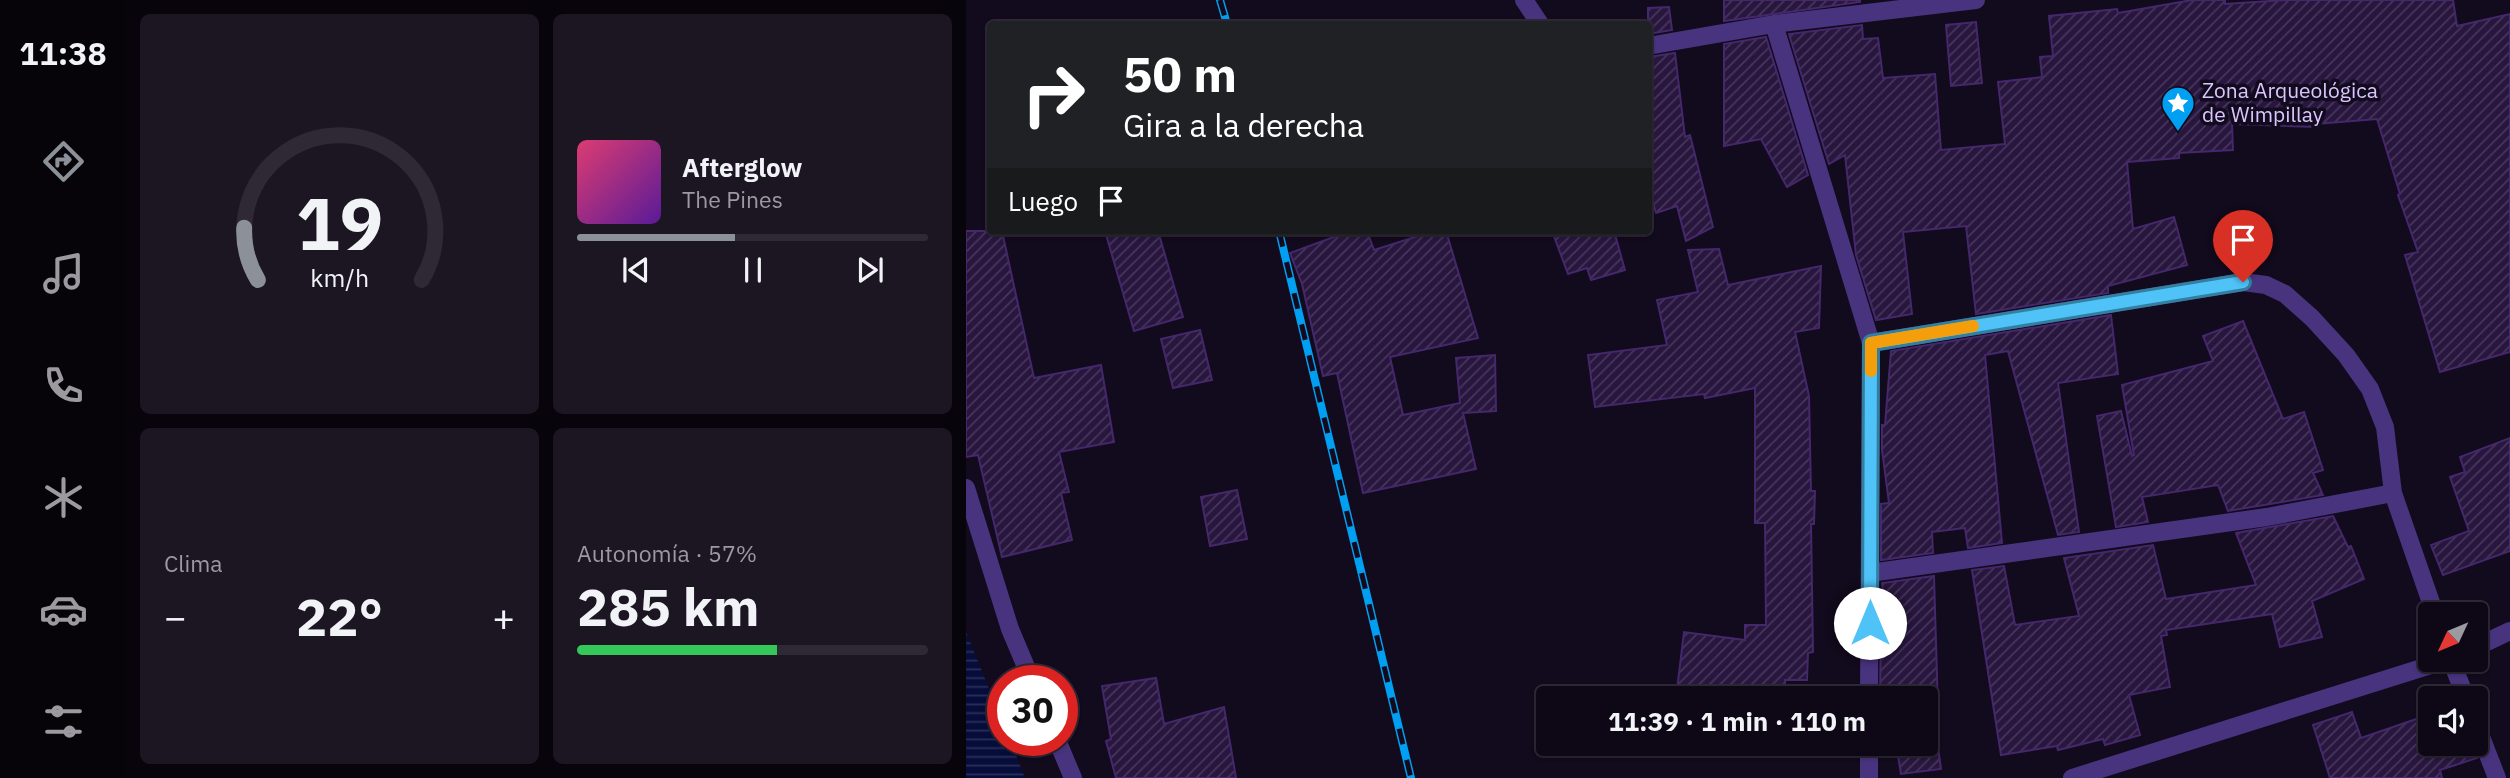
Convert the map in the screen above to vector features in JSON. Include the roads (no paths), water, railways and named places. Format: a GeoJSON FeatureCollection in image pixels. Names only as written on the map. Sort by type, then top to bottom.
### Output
{"type":"FeatureCollection","features":[{"type":"Feature","properties":{"kind":"street"},"geometry":{"type":"LineString","coordinates":[[1524,0],[1537,21]]}},
{"type":"Feature","properties":{"kind":"street"},"geometry":{"type":"LineString","coordinates":[[1652,46],[1774,24],[1976,0]]}},
{"type":"Feature","properties":{"kind":"street"},"geometry":{"type":"LineString","coordinates":[[1774,24],[1871,343],[1869,686]]}},
{"type":"Feature","properties":{"kind":"street"},"geometry":{"type":"LineString","coordinates":[[1871,343],[2243,282],[2266,285],[2285,294],[2312,318],[2346,355],[2370,389],[2385,427],[2393,493],[2431,602]]}},
{"type":"Feature","properties":{"kind":"street"},"geometry":{"type":"LineString","coordinates":[[966,488],[1010,629],[1025,665]]}},
{"type":"Feature","properties":{"kind":"street"},"geometry":{"type":"LineString","coordinates":[[1870,573],[2253,519],[2393,493]]}},
{"type":"Feature","properties":{"kind":"street"},"geometry":{"type":"LineString","coordinates":[[2488,641],[2510,631]]}},
{"type":"Feature","properties":{"kind":"street"},"geometry":{"type":"LineString","coordinates":[[2072,778],[2418,670]]}},
{"type":"Feature","properties":{"kind":"street"},"geometry":{"type":"LineString","coordinates":[[2488,755],[2497,778]]}},
{"type":"Feature","properties":{"kind":"street"},"geometry":{"type":"LineString","coordinates":[[1064,756],[1073,778]]}},
{"type":"Feature","properties":{"kind":"street"},"geometry":{"type":"LineString","coordinates":[[1869,756],[1869,778]]}},
{"type":"Feature","properties":{"kind":"railway"},"geometry":{"type":"LineString","coordinates":[[1220,0],[1226,21]]}},
{"type":"Feature","properties":{"kind":"railway"},"geometry":{"type":"LineString","coordinates":[[1280,235],[1411,778]]}},
{"type":"Feature","properties":{"kind":"place","name":"Zona Arqueológica de Wimpillay"},"geometry":{"type":"Point","coordinates":[2178,133]}}]}
